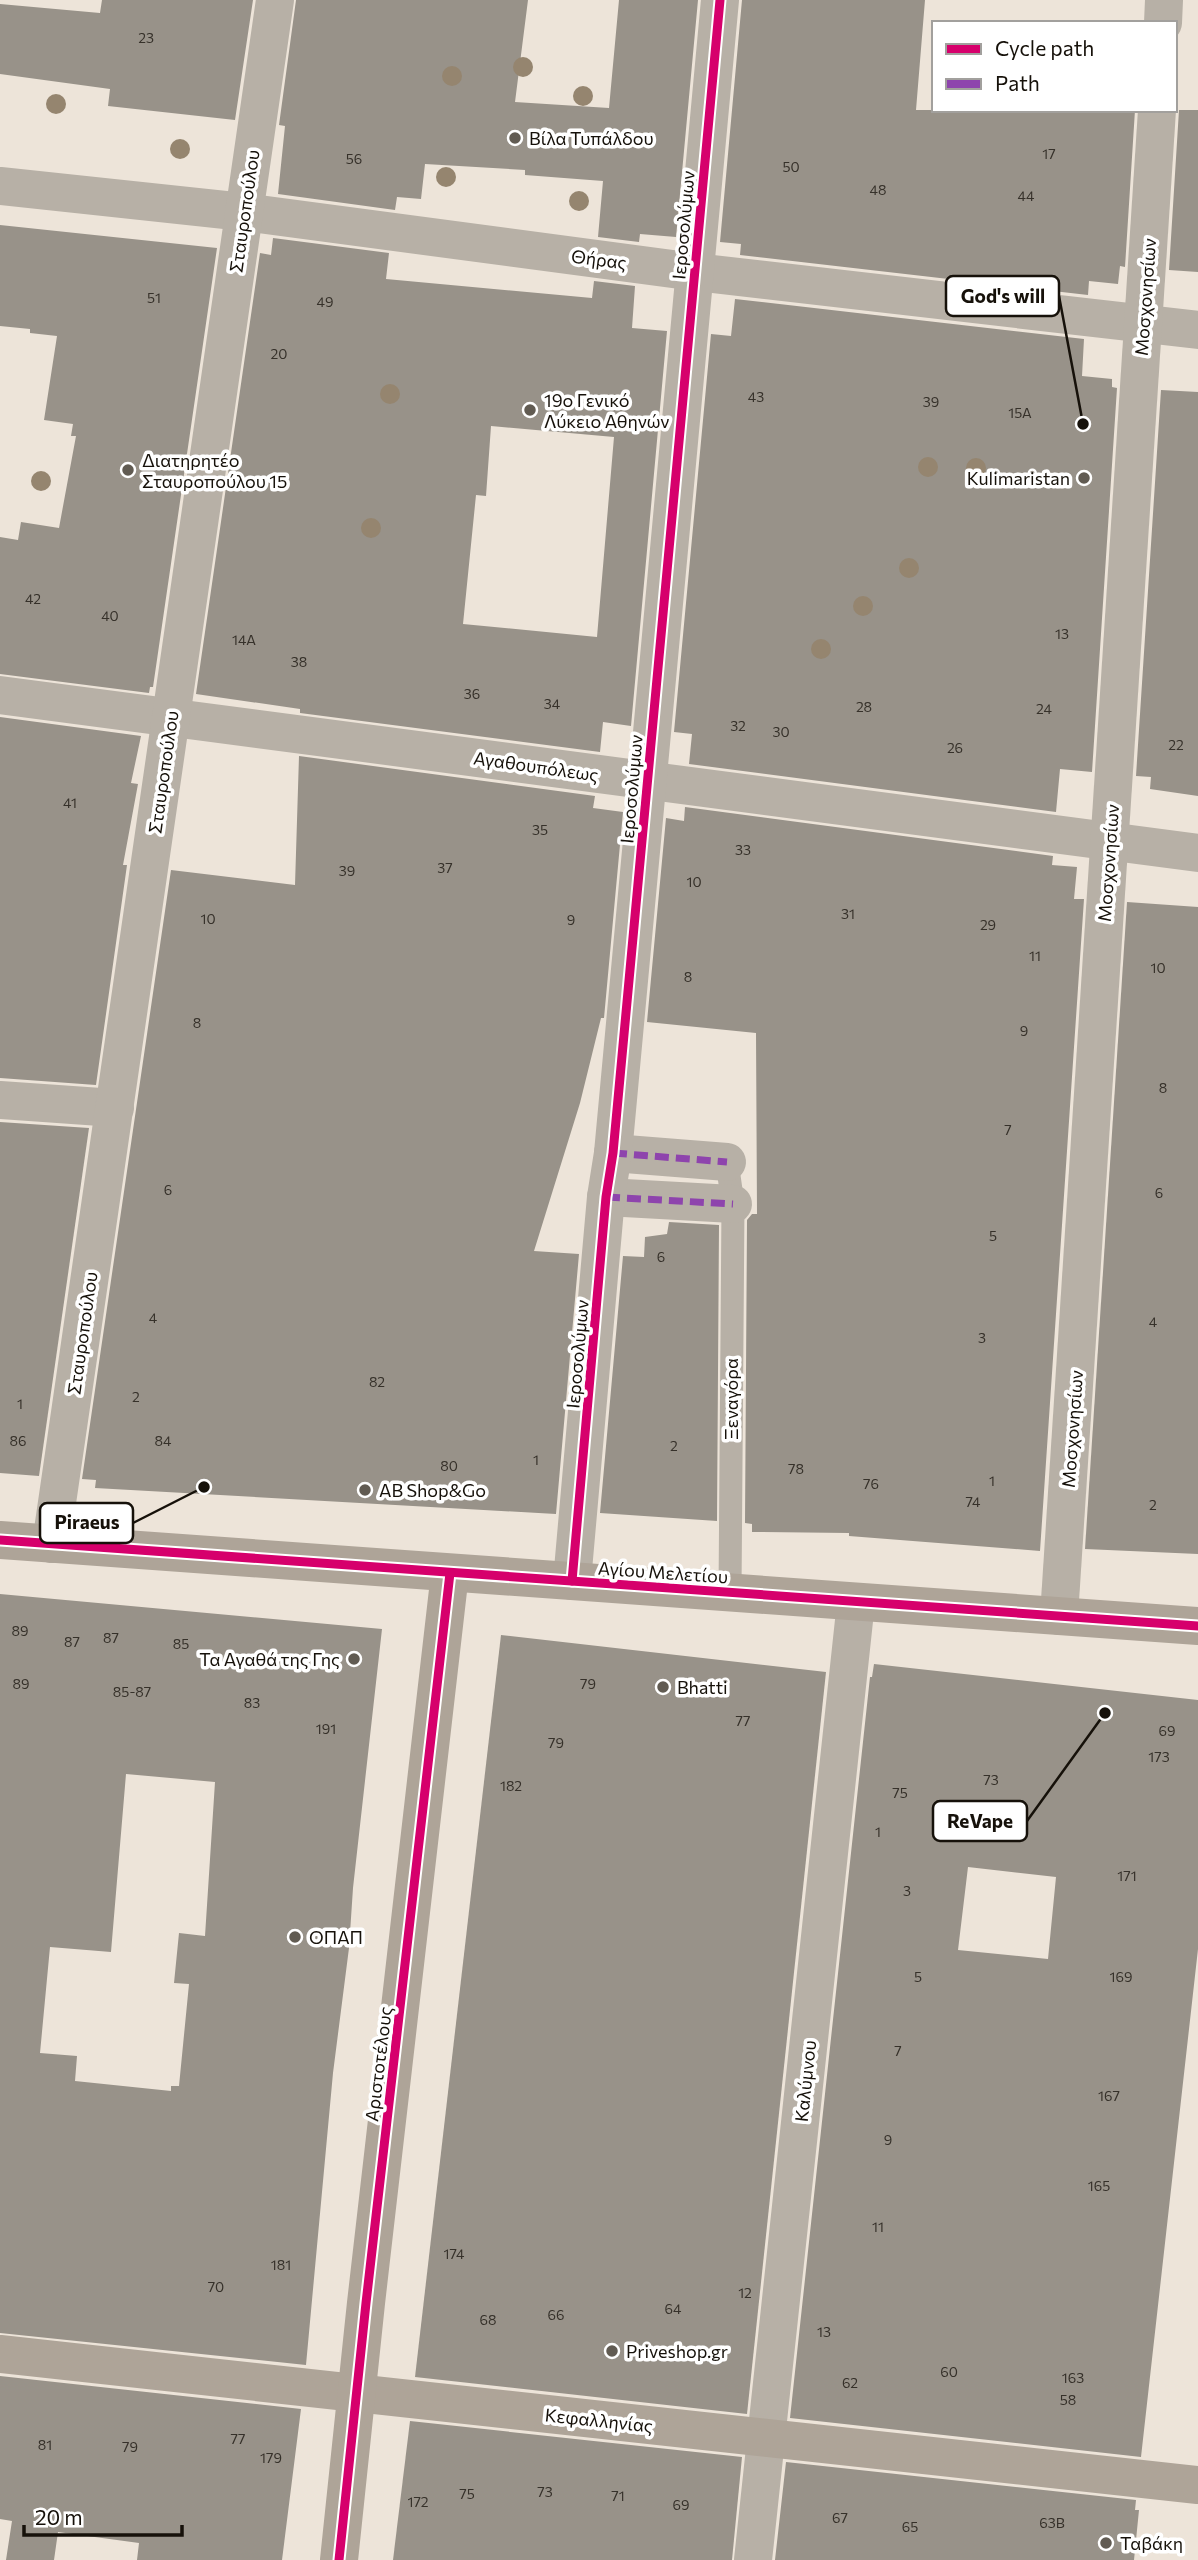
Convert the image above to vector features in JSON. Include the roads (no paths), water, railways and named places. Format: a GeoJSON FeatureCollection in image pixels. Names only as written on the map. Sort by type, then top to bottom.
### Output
{"type":"FeatureCollection","features":[{"type":"Feature","properties":{"kind":"street","name":"Σταυροπούλου"},"geometry":{"type":"LineString","coordinates":[[51,1544],[275,0]]}},
{"type":"Feature","properties":{"kind":"street","name":"Ιεροσολύμων"},"geometry":{"type":"LineString","coordinates":[[572,1581],[720,0]]}},
{"type":"Feature","properties":{"kind":"street"},"geometry":{"type":"LineString","coordinates":[[1163,21],[1164,0]]}},
{"type":"Feature","properties":{"kind":"street","name":"Μοσχονησίων"},"geometry":{"type":"LineString","coordinates":[[1059,1616],[1157,112]]}},
{"type":"Feature","properties":{"kind":"street","name":"Θήρας"},"geometry":{"type":"LineString","coordinates":[[0,186],[244,212],[695,272],[1198,330]]}},
{"type":"Feature","properties":{"kind":"street","name":"Αγαθουπόλεως"},"geometry":{"type":"LineString","coordinates":[[0,695],[1198,853]]}},
{"type":"Feature","properties":{"kind":"street"},"geometry":{"type":"LineString","coordinates":[[0,1100],[115,1108]]}},
{"type":"Feature","properties":{"kind":"street","name":"Ξεναγόρα"},"geometry":{"type":"LineString","coordinates":[[612,1153],[727,1162]]}},
{"type":"Feature","properties":{"kind":"street"},"geometry":{"type":"LineString","coordinates":[[606,1197],[733,1204]]}},
{"type":"Feature","properties":{"kind":"street","name":"Αγίου Μελετίου"},"geometry":{"type":"LineString","coordinates":[[0,1540],[1198,1626]]}},
{"type":"Feature","properties":{"kind":"street","name":"Αριστοτέλους"},"geometry":{"type":"LineString","coordinates":[[339,2560],[450,1573]]}},
{"type":"Feature","properties":{"kind":"street","name":"Καλύμνου"},"geometry":{"type":"LineString","coordinates":[[753,2560],[856,1602]]}},
{"type":"Feature","properties":{"kind":"street","name":"Κεφαλληνίας"},"geometry":{"type":"LineString","coordinates":[[0,2354],[1198,2484]]}},
{"type":"Feature","properties":{"kind":"lane","name":"Ξεναγόρα"},"geometry":{"type":"LineString","coordinates":[[727,1162],[733,1204],[730,1593]]}},
{"type":"Feature","properties":{"kind":"place","name":"Βίλα Τυπάλδου"},"geometry":{"type":"Point","coordinates":[515,138]}},
{"type":"Feature","properties":{"kind":"place","name":"19ο Γενικό Λύκειο Αθηνών"},"geometry":{"type":"Point","coordinates":[530,410]}},
{"type":"Feature","properties":{"kind":"place","name":"God's will"},"geometry":{"type":"Point","coordinates":[1083,424]}},
{"type":"Feature","properties":{"kind":"place","name":"Διατηρητέο Σταυροπούλου 15"},"geometry":{"type":"Point","coordinates":[128,470]}},
{"type":"Feature","properties":{"kind":"place","name":"Kulimaristan"},"geometry":{"type":"Point","coordinates":[1084,478]}},
{"type":"Feature","properties":{"kind":"place","name":"Piraeus"},"geometry":{"type":"Point","coordinates":[204,1487]}},
{"type":"Feature","properties":{"kind":"place","name":"ΑΒ Shop&Go"},"geometry":{"type":"Point","coordinates":[365,1490]}},
{"type":"Feature","properties":{"kind":"place","name":"Τα Αγαθά της Γης"},"geometry":{"type":"Point","coordinates":[354,1659]}},
{"type":"Feature","properties":{"kind":"place","name":"Bhatti"},"geometry":{"type":"Point","coordinates":[663,1687]}},
{"type":"Feature","properties":{"kind":"place","name":"ReVape"},"geometry":{"type":"Point","coordinates":[1105,1713]}},
{"type":"Feature","properties":{"kind":"place","name":"ΟΠΑΠ"},"geometry":{"type":"Point","coordinates":[295,1937]}},
{"type":"Feature","properties":{"kind":"place","name":"Priveshop.gr"},"geometry":{"type":"Point","coordinates":[612,2351]}},
{"type":"Feature","properties":{"kind":"place","name":"Ταβάκη"},"geometry":{"type":"Point","coordinates":[1106,2543]}}]}
